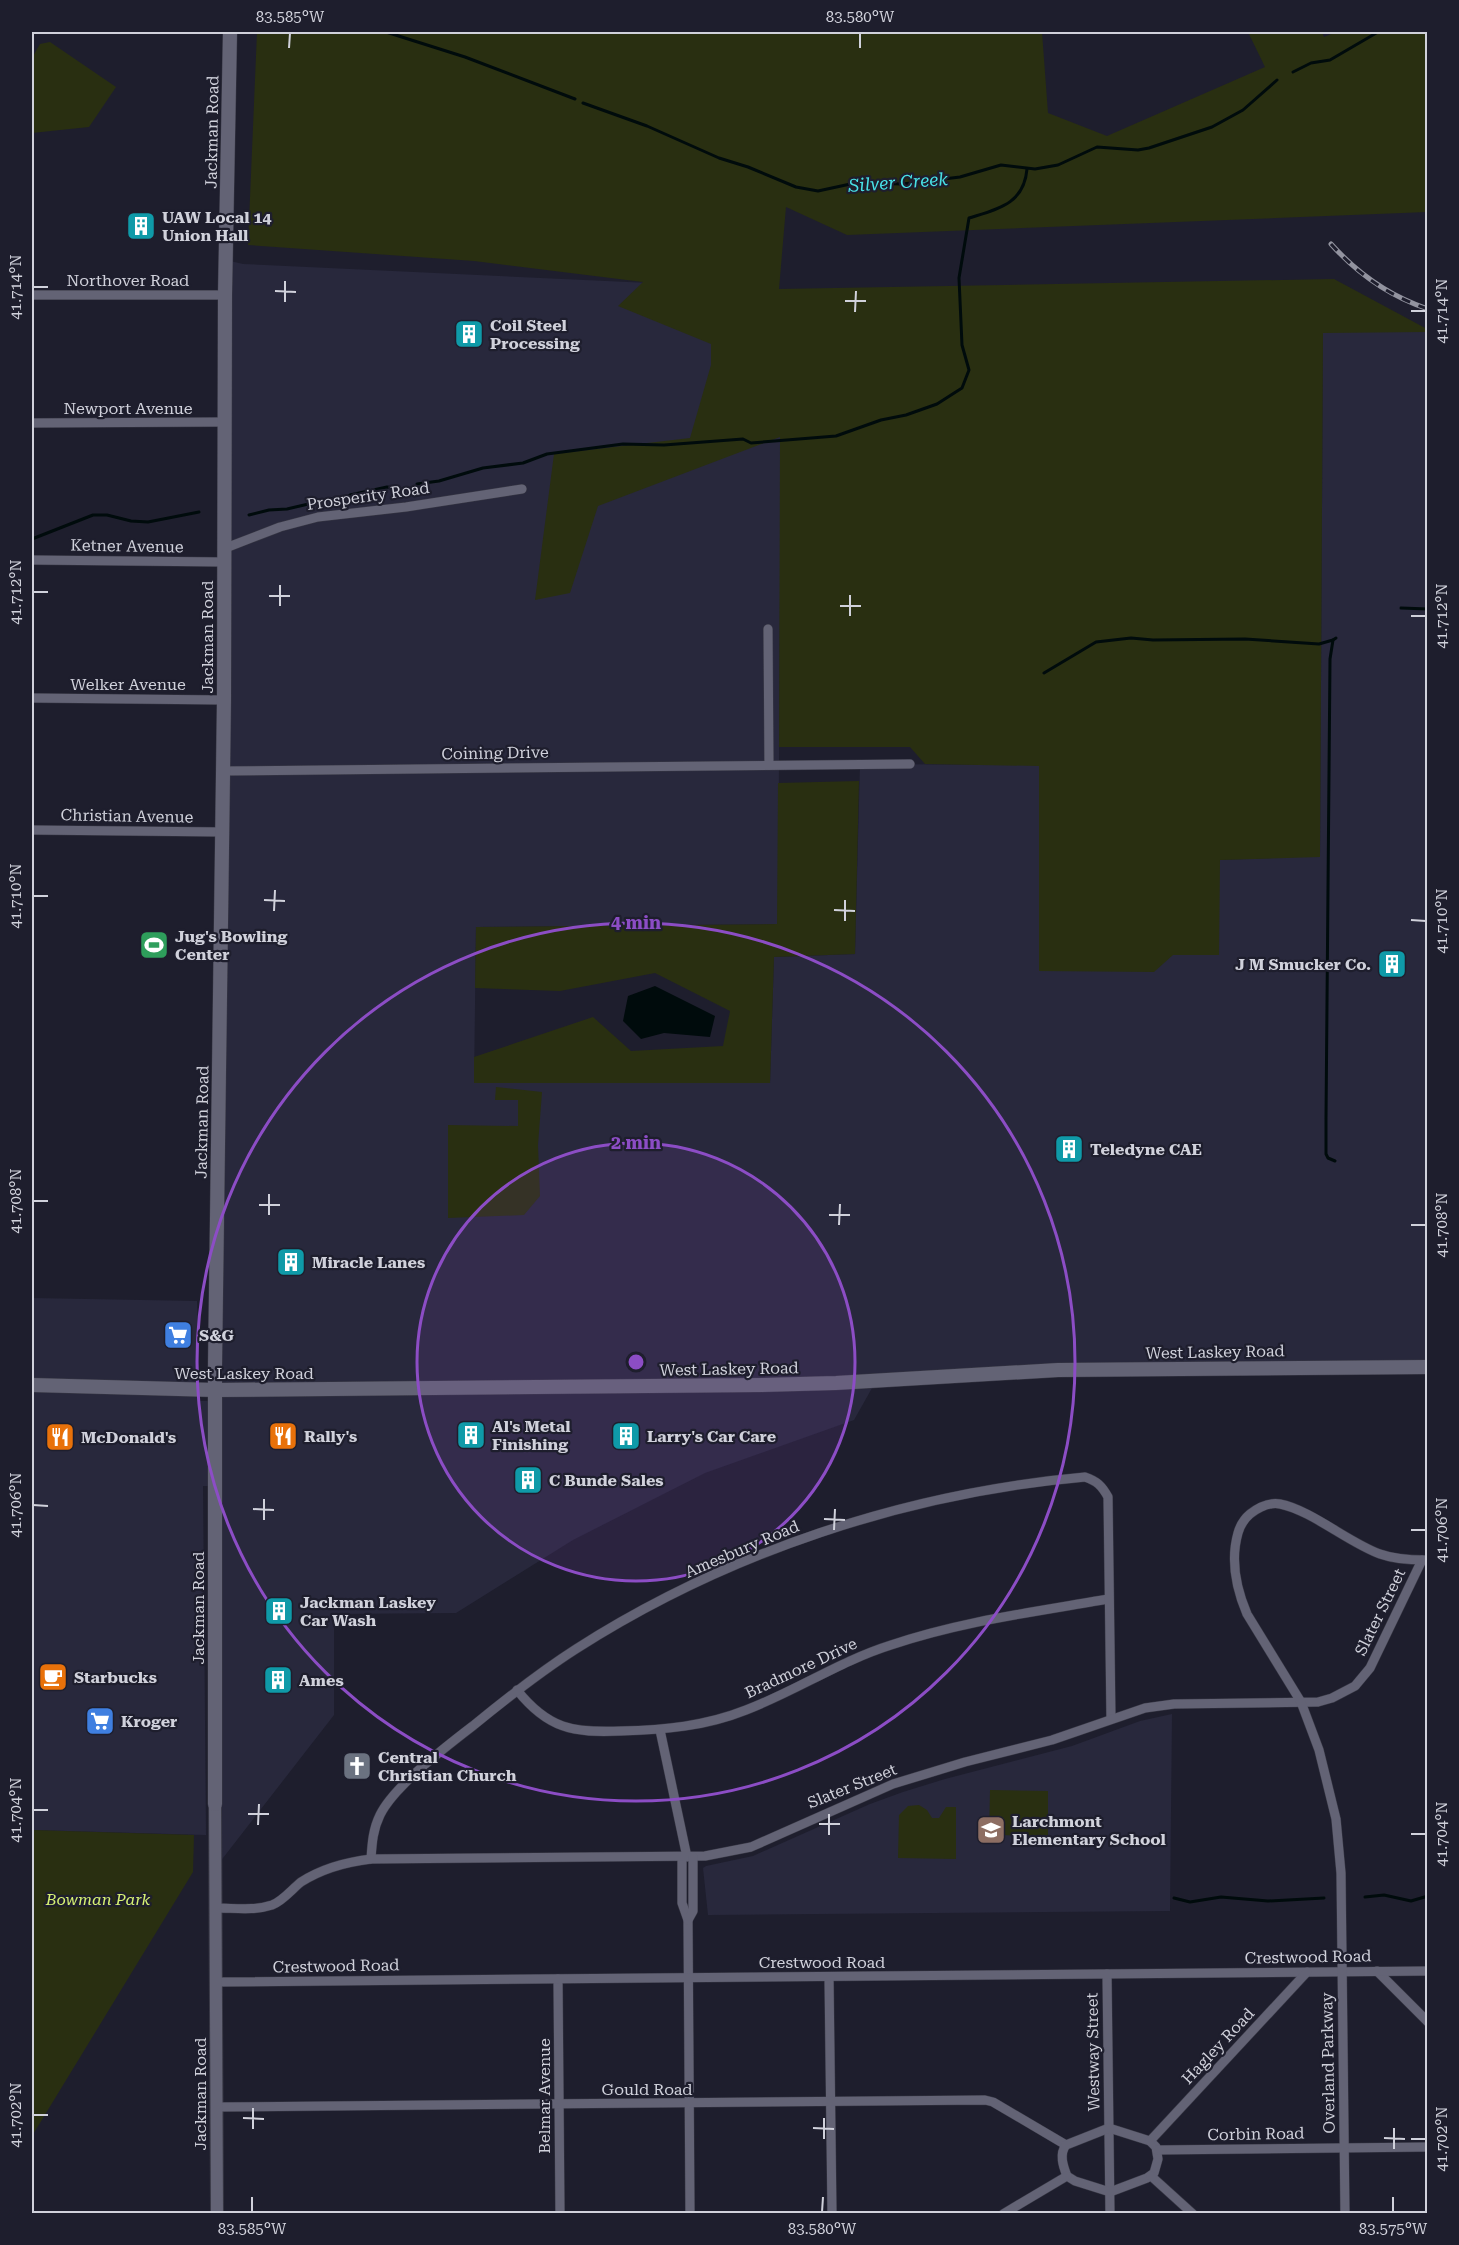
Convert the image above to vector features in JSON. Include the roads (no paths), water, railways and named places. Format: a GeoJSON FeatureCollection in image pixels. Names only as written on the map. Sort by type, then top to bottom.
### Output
{"type":"FeatureCollection","features":[{"type":"Feature","properties":{"kind":"main road","name":"Jackman Road"},"geometry":{"type":"LineString","coordinates":[[215,1804],[215,1390],[224,700],[225,295],[230,32]]}},
{"type":"Feature","properties":{"kind":"main road","name":"West Laskey Road"},"geometry":{"type":"LineString","coordinates":[[32,1385],[215,1390],[762,1385],[1058,1370],[1428,1367]]}},
{"type":"Feature","properties":{"kind":"street","name":"Northover Road"},"geometry":{"type":"LineString","coordinates":[[32,295],[225,295]]}},
{"type":"Feature","properties":{"kind":"street","name":"Newport Avenue"},"geometry":{"type":"LineString","coordinates":[[32,423],[224,423]]}},
{"type":"Feature","properties":{"kind":"street","name":"Prosperity Road"},"geometry":{"type":"LineString","coordinates":[[223,556],[280,527],[318,517],[406,507],[522,489]]}},
{"type":"Feature","properties":{"kind":"street","name":"Ketner Avenue"},"geometry":{"type":"LineString","coordinates":[[32,560],[223,556]]}},
{"type":"Feature","properties":{"kind":"street"},"geometry":{"type":"LineString","coordinates":[[768,629],[769,765]]}},
{"type":"Feature","properties":{"kind":"street","name":"Welker Avenue"},"geometry":{"type":"LineString","coordinates":[[32,698],[224,700]]}},
{"type":"Feature","properties":{"kind":"street","name":"Coining Drive"},"geometry":{"type":"LineString","coordinates":[[223,771],[910,764]]}},
{"type":"Feature","properties":{"kind":"street","name":"Christian Avenue"},"geometry":{"type":"LineString","coordinates":[[32,830],[222,832]]}},
{"type":"Feature","properties":{"kind":"street","name":"Amesbury Road"},"geometry":{"type":"LineString","coordinates":[[371,1859],[374,1830],[385,1804],[424,1767],[517,1690],[575,1650],[635,1614],[712,1575],[754,1557],[874,1516],[983,1490],[1086,1477],[1103,1487],[1108,1497],[1111,1719]]}},
{"type":"Feature","properties":{"kind":"street","name":"Overland Parkway"},"geometry":{"type":"LineString","coordinates":[[1346,2214],[1341,1873],[1336,1819],[1319,1750],[1301,1702],[1247,1614],[1241,1600],[1236,1581],[1235,1548],[1239,1529],[1246,1518],[1265,1505],[1280,1504],[1379,1553],[1406,1560],[1425,1560]]}},
{"type":"Feature","properties":{"kind":"street","name":"Slater Street"},"geometry":{"type":"LineString","coordinates":[[216,1908],[258,1908],[275,1904],[300,1883],[320,1872],[345,1863],[371,1859],[705,1856],[751,1846],[893,1784],[965,1762],[1052,1740],[1145,1708],[1174,1704],[1327,1700],[1341,1694],[1361,1680],[1370,1668],[1425,1560]]}},
{"type":"Feature","properties":{"kind":"street","name":"Bradmore Drive"},"geometry":{"type":"LineString","coordinates":[[517,1690],[532,1709],[550,1720],[573,1729],[599,1732],[660,1730],[707,1722],[745,1711],[842,1664],[924,1634],[953,1626],[1108,1599]]}},
{"type":"Feature","properties":{"kind":"street"},"geometry":{"type":"LineString","coordinates":[[660,1730],[687,1857],[693,1911],[688,1920],[690,2214]]}},
{"type":"Feature","properties":{"kind":"street","name":"Jackman Road"},"geometry":{"type":"LineString","coordinates":[[215,1804],[217,2214]]}},
{"type":"Feature","properties":{"kind":"street"},"geometry":{"type":"LineString","coordinates":[[1377,1971],[1428,2022]]}},
{"type":"Feature","properties":{"kind":"street","name":"Crestwood Road"},"geometry":{"type":"LineString","coordinates":[[217,1982],[1428,1971]]}},
{"type":"Feature","properties":{"kind":"street","name":"Hagley Road"},"geometry":{"type":"LineString","coordinates":[[1150,2141],[1307,1972]]}},
{"type":"Feature","properties":{"kind":"street","name":"Westway Street"},"geometry":{"type":"LineString","coordinates":[[1107,1974],[1110,2214]]}},
{"type":"Feature","properties":{"kind":"street"},"geometry":{"type":"LineString","coordinates":[[828,1977],[832,2214]]}},
{"type":"Feature","properties":{"kind":"street","name":"Belmar Avenue"},"geometry":{"type":"LineString","coordinates":[[558,1979],[560,2214]]}},
{"type":"Feature","properties":{"kind":"street","name":"Gould Road"},"geometry":{"type":"LineString","coordinates":[[217,2107],[985,2100],[993,2102],[1066,2145]]}},
{"type":"Feature","properties":{"kind":"street","name":"Westway Street"},"geometry":{"type":"LineString","coordinates":[[1066,2145],[1109,2128],[1150,2141]]}},
{"type":"Feature","properties":{"kind":"street"},"geometry":{"type":"LineString","coordinates":[[1066,2145],[1062,2153],[1067,2176],[1075,2181],[1110,2192],[1151,2176],[1157,2167],[1157,2150],[1150,2141]]}},
{"type":"Feature","properties":{"kind":"street","name":"Corbin Road"},"geometry":{"type":"LineString","coordinates":[[1157,2150],[1428,2147]]}},
{"type":"Feature","properties":{"kind":"street"},"geometry":{"type":"LineString","coordinates":[[1003,2214],[1067,2176]]}},
{"type":"Feature","properties":{"kind":"street"},"geometry":{"type":"LineString","coordinates":[[1151,2176],[1193,2214]]}},
{"type":"Feature","properties":{"kind":"waterway","name":"Silver Creek"},"geometry":{"type":"LineString","coordinates":[[386,32],[465,57],[575,99]]}},
{"type":"Feature","properties":{"kind":"waterway","name":"Silver Creek"},"geometry":{"type":"LineString","coordinates":[[1293,72],[1311,63],[1330,60],[1378,32]]}},
{"type":"Feature","properties":{"kind":"waterway","name":"Silver Creek"},"geometry":{"type":"LineString","coordinates":[[583,103],[647,126],[719,158],[796,187],[818,191],[855,183],[903,184],[960,177],[1001,165],[1035,169],[1058,165],[1097,147],[1138,150],[1149,148],[1212,127],[1243,110],[1277,80]]}},
{"type":"Feature","properties":{"kind":"waterway"},"geometry":{"type":"LineString","coordinates":[[417,484],[439,481],[483,468],[523,463],[547,454],[623,444],[664,445],[743,439],[751,443],[836,436],[937,404],[962,388],[969,370],[962,345],[959,278],[969,218],[999,208],[1015,198],[1025,181],[1027,169]]}},
{"type":"Feature","properties":{"kind":"waterway"},"geometry":{"type":"LineString","coordinates":[[249,515],[330,499],[343,499],[350,495],[387,487],[395,488]]}},
{"type":"Feature","properties":{"kind":"waterway"},"geometry":{"type":"LineString","coordinates":[[32,539],[93,515],[148,522],[199,512]]}},
{"type":"Feature","properties":{"kind":"waterway"},"geometry":{"type":"LineString","coordinates":[[1401,608],[1428,609]]}},
{"type":"Feature","properties":{"kind":"waterway"},"geometry":{"type":"LineString","coordinates":[[1044,673],[1096,642],[1131,638],[1153,640],[1245,639],[1319,644],[1333,640]]}},
{"type":"Feature","properties":{"kind":"waterway"},"geometry":{"type":"LineString","coordinates":[[1335,1161],[1328,1158],[1326,1154],[1326,1119],[1330,659],[1333,640],[1336,638]]}},
{"type":"Feature","properties":{"kind":"waterway"},"geometry":{"type":"LineString","coordinates":[[1365,1897],[1384,1895],[1411,1901],[1428,1896]]}},
{"type":"Feature","properties":{"kind":"waterway"},"geometry":{"type":"LineString","coordinates":[[1174,1898],[1190,1902],[1221,1897],[1268,1901],[1324,1898]]}},
{"type":"Feature","properties":{"kind":"railway"},"geometry":{"type":"LineString","coordinates":[[1331,244],[1375,283],[1400,298],[1428,309]]}},
{"type":"Feature","properties":{"kind":"place","name":"UAW Local 14 Union Hall"},"geometry":{"type":"Point","coordinates":[141,226]}},
{"type":"Feature","properties":{"kind":"place","name":"Coil Steel Processing"},"geometry":{"type":"Point","coordinates":[469,334]}},
{"type":"Feature","properties":{"kind":"place","name":"Jug's Bowling Center"},"geometry":{"type":"Point","coordinates":[154,945]}},
{"type":"Feature","properties":{"kind":"place","name":"J M Smucker Co."},"geometry":{"type":"Point","coordinates":[1392,964]}},
{"type":"Feature","properties":{"kind":"place","name":"Teledyne CAE"},"geometry":{"type":"Point","coordinates":[1069,1149]}},
{"type":"Feature","properties":{"kind":"place","name":"Miracle Lanes"},"geometry":{"type":"Point","coordinates":[291,1262]}},
{"type":"Feature","properties":{"kind":"place","name":"S&G"},"geometry":{"type":"Point","coordinates":[178,1335]}},
{"type":"Feature","properties":{"kind":"place","name":"Al's Metal Finishing"},"geometry":{"type":"Point","coordinates":[471,1435]}},
{"type":"Feature","properties":{"kind":"place","name":"Rally's"},"geometry":{"type":"Point","coordinates":[283,1436]}},
{"type":"Feature","properties":{"kind":"place","name":"Larry's Car Care"},"geometry":{"type":"Point","coordinates":[626,1436]}},
{"type":"Feature","properties":{"kind":"place","name":"McDonald's"},"geometry":{"type":"Point","coordinates":[60,1437]}},
{"type":"Feature","properties":{"kind":"place","name":"C Bunde Sales"},"geometry":{"type":"Point","coordinates":[528,1480]}},
{"type":"Feature","properties":{"kind":"place","name":"Jackman Laskey Car Wash"},"geometry":{"type":"Point","coordinates":[279,1611]}},
{"type":"Feature","properties":{"kind":"place","name":"Starbucks"},"geometry":{"type":"Point","coordinates":[53,1677]}},
{"type":"Feature","properties":{"kind":"place","name":"Ames"},"geometry":{"type":"Point","coordinates":[278,1680]}},
{"type":"Feature","properties":{"kind":"place","name":"Kroger"},"geometry":{"type":"Point","coordinates":[100,1721]}},
{"type":"Feature","properties":{"kind":"place","name":"Central Christian Church"},"geometry":{"type":"Point","coordinates":[357,1766]}},
{"type":"Feature","properties":{"kind":"place","name":"Larchmont Elementary School"},"geometry":{"type":"Point","coordinates":[991,1830]}},
{"type":"Feature","properties":{"kind":"park label","name":"Bowman Park"},"geometry":{"type":"Point","coordinates":[98,1899]}}]}
